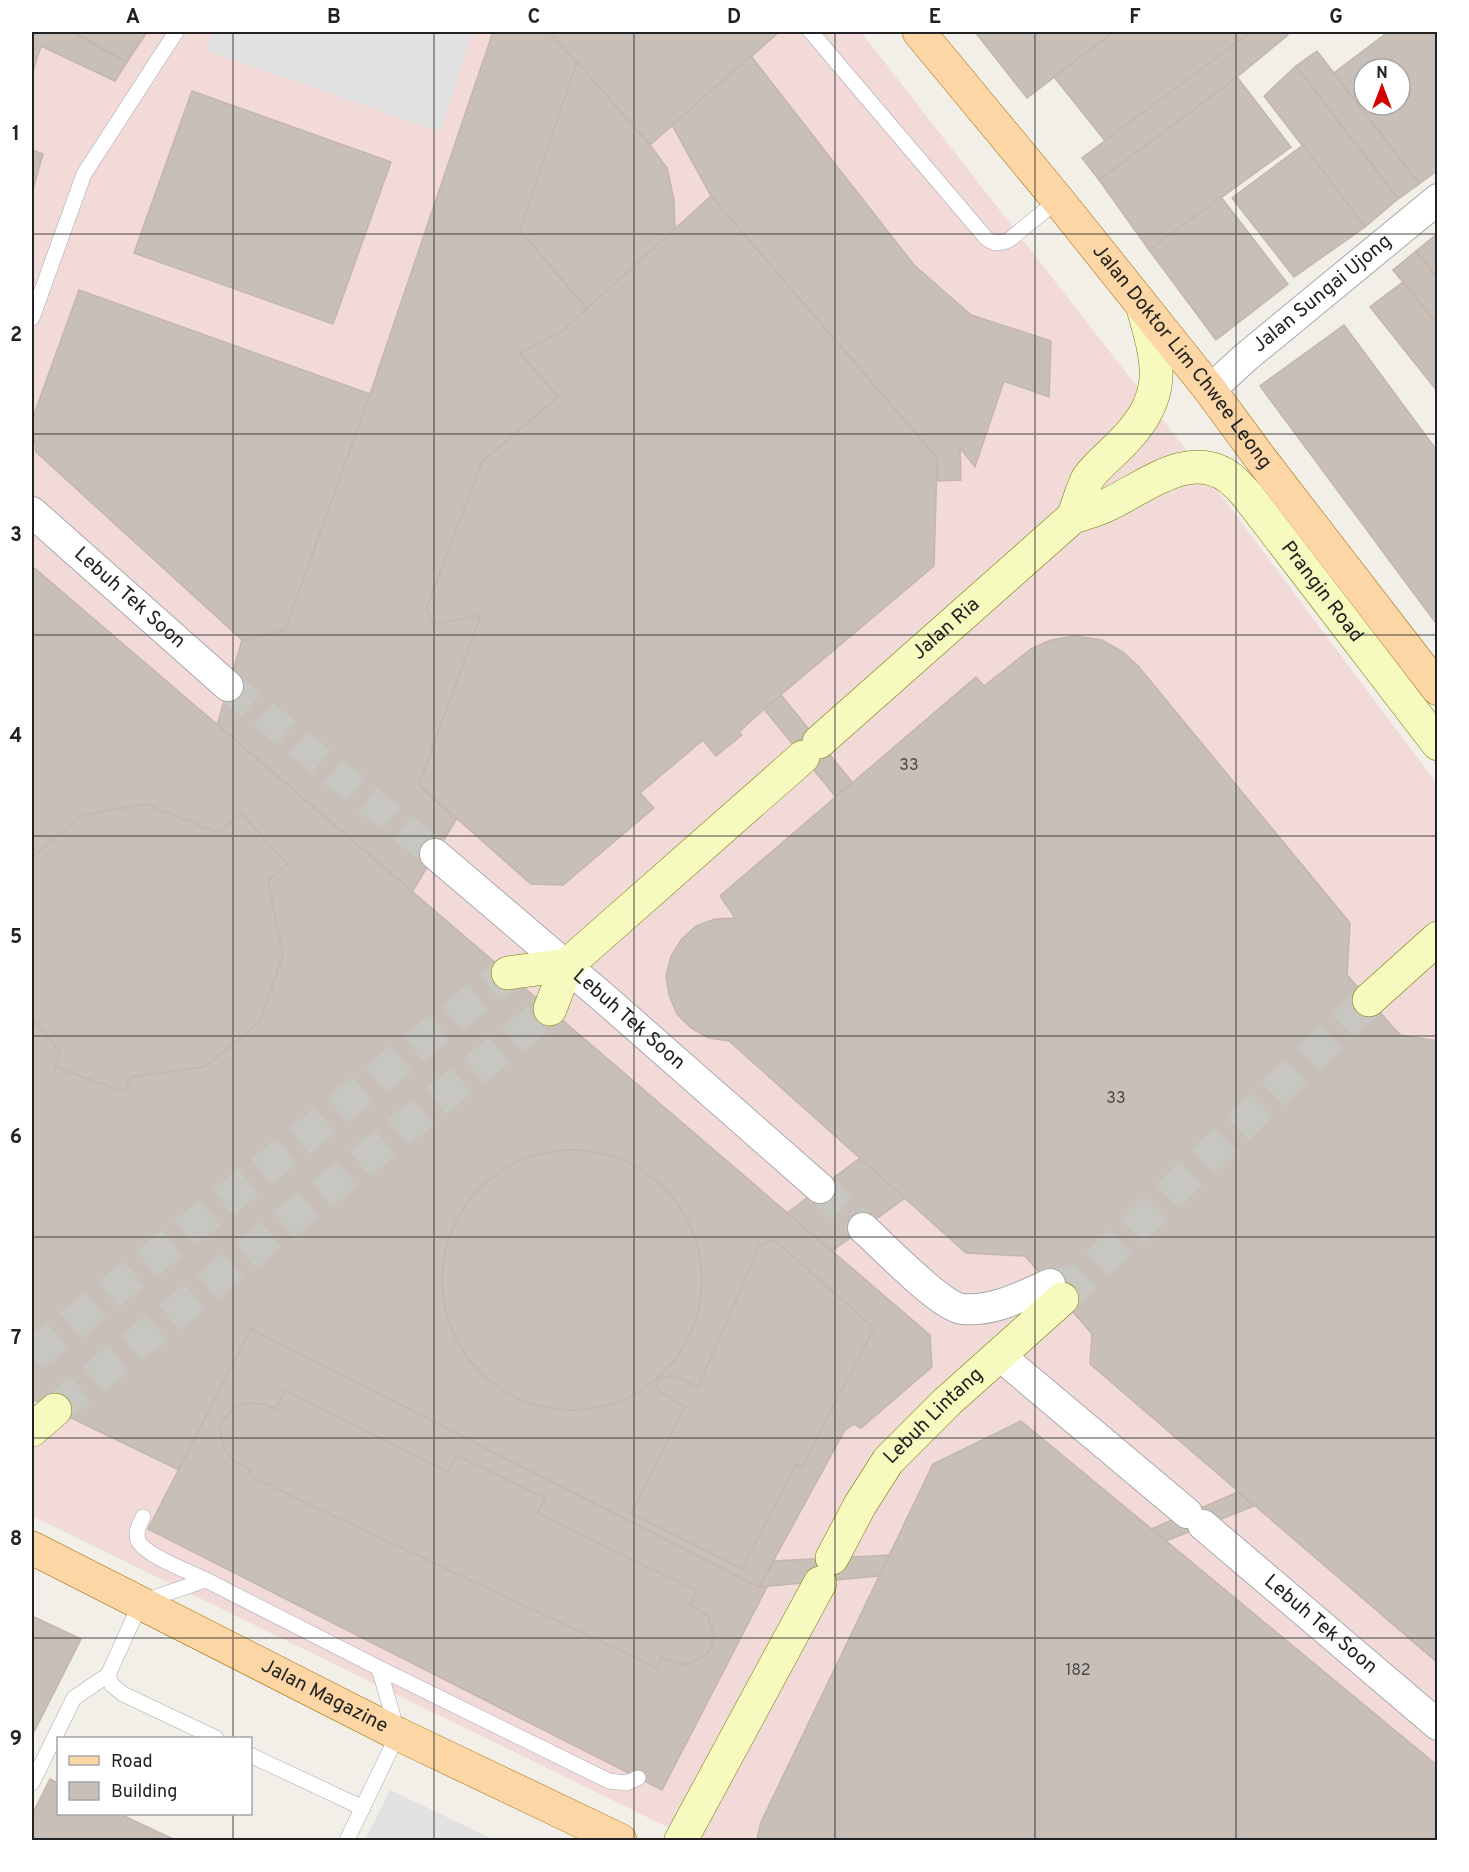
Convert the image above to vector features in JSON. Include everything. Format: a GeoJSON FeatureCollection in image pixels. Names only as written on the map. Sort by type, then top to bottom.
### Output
{"type":"FeatureCollection","features":[{"type":"Feature","properties":{"kind":"main road","name":"Jalan Doktor Lim Chwee Leong"},"geometry":{"type":"LineString","coordinates":[[919,32],[1058,200],[1210,390],[1437,689]]}},
{"type":"Feature","properties":{"kind":"main road","name":"Jalan Magazine"},"geometry":{"type":"LineString","coordinates":[[32,1548],[398,1734],[620,1840]]}},
{"type":"Feature","properties":{"kind":"street","name":"Jalan Sungai Ujong"},"geometry":{"type":"LineString","coordinates":[[1210,390],[1246,357],[1437,199]]}},
{"type":"Feature","properties":{"kind":"street","name":"Jalan Ria"},"geometry":{"type":"LineString","coordinates":[[1074,517],[1089,478],[1140,423],[1155,394],[1157,370],[1154,346],[1143,308]]}},
{"type":"Feature","properties":{"kind":"street","name":"Jalan Ria"},"geometry":{"type":"LineString","coordinates":[[550,1009],[567,965],[1074,517],[1108,505],[1154,478],[1187,468]]}},
{"type":"Feature","properties":{"kind":"street","name":"Prangin Road"},"geometry":{"type":"LineString","coordinates":[[1187,468],[1216,471],[1230,478],[1247,495],[1437,744]]}},
{"type":"Feature","properties":{"kind":"street","name":"Lebuh Tek Soon"},"geometry":{"type":"LineString","coordinates":[[32,512],[228,686]]}},
{"type":"Feature","properties":{"kind":"street","name":"Lebuh Tek Soon"},"geometry":{"type":"LineString","coordinates":[[435,854],[567,965],[820,1188]]}},
{"type":"Feature","properties":{"kind":"street"},"geometry":{"type":"LineString","coordinates":[[1369,1000],[1437,938]]}},
{"type":"Feature","properties":{"kind":"street"},"geometry":{"type":"LineString","coordinates":[[508,974],[567,965]]}},
{"type":"Feature","properties":{"kind":"street"},"geometry":{"type":"LineString","coordinates":[[863,1228],[938,1296],[961,1309],[1002,1305],[1056,1292]]}},
{"type":"Feature","properties":{"kind":"street","name":"Lebuh Lintang"},"geometry":{"type":"LineString","coordinates":[[681,1840],[860,1505],[888,1461],[948,1401],[999,1355],[1056,1292]]}},
{"type":"Feature","properties":{"kind":"street","name":"Lebuh Tek Soon"},"geometry":{"type":"LineString","coordinates":[[999,1355],[1437,1725]]}},
{"type":"Feature","properties":{"kind":"lane"},"geometry":{"type":"LineString","coordinates":[[32,318],[84,174],[176,32]]}},
{"type":"Feature","properties":{"kind":"lane"},"geometry":{"type":"LineString","coordinates":[[811,32],[986,238],[993,243],[1009,240],[1058,200]]}},
{"type":"Feature","properties":{"kind":"lane"},"geometry":{"type":"LineString","coordinates":[[143,1517],[138,1529],[138,1540],[146,1550],[609,1781],[626,1783],[638,1778]]}},
{"type":"Feature","properties":{"kind":"lane"},"geometry":{"type":"LineString","coordinates":[[32,1783],[74,1698],[110,1680],[141,1602],[206,1580]]}},
{"type":"Feature","properties":{"kind":"lane"},"geometry":{"type":"LineString","coordinates":[[347,1840],[398,1734],[379,1668]]}},
{"type":"Feature","properties":{"kind":"lane"},"geometry":{"type":"LineString","coordinates":[[110,1680],[123,1694],[214,1737]]}},
{"type":"Feature","properties":{"kind":"lane"},"geometry":{"type":"LineString","coordinates":[[252,1756],[363,1808]]}},
{"type":"Feature","properties":{"kind":"shaded area"},"geometry":{"type":"Polygon","coordinates":[[[32,32],[861,32],[1215,487],[1437,784],[1437,1840],[694,1840],[32,1516],[32,32]]]}},
{"type":"Feature","properties":{"kind":"shaded area"},"geometry":{"type":"Polygon","coordinates":[[[214,32],[472,32],[441,132],[205,50],[214,32]]]}},
{"type":"Feature","properties":{"kind":"shaded area"},"geometry":{"type":"Polygon","coordinates":[[[390,1790],[495,1840],[365,1840],[390,1790]]]}},
{"type":"Feature","properties":{"kind":"building"},"geometry":{"type":"Polygon","coordinates":[[[32,32],[72,32],[127,62],[115,81],[41,46],[32,74],[32,32]]]}},
{"type":"Feature","properties":{"kind":"building"},"geometry":{"type":"Polygon","coordinates":[[[72,32],[147,32],[127,62],[72,32]]]}},
{"type":"Feature","properties":{"kind":"building"},"geometry":{"type":"Polygon","coordinates":[[[493,32],[549,32],[577,62],[520,230],[587,309],[560,333],[520,353],[558,397],[482,462],[426,610],[434,624],[481,615],[419,785],[456,820],[412,892],[217,725],[242,640],[285,630],[370,394],[493,32]]]}},
{"type":"Feature","properties":{"kind":"building"},"geometry":{"type":"Polygon","coordinates":[[[549,32],[779,32],[650,145],[549,32]]]}},
{"type":"Feature","properties":{"kind":"building"},"geometry":{"type":"Polygon","coordinates":[[[975,32],[1114,32],[1027,98],[975,32]]]}},
{"type":"Feature","properties":{"kind":"building"},"geometry":{"type":"Polygon","coordinates":[[[1114,32],[1251,32],[1106,142],[1054,77],[1114,32]]]}},
{"type":"Feature","properties":{"kind":"building"},"geometry":{"type":"Polygon","coordinates":[[[1251,32],[1284,32],[1288,35],[1237,77],[1099,180],[1082,158],[1251,32]]]}},
{"type":"Feature","properties":{"kind":"building"},"geometry":{"type":"Polygon","coordinates":[[[1388,32],[1438,32],[1438,170],[1419,184],[1368,117],[1412,117],[1412,57],[1355,57],[1388,32]]]}},
{"type":"Feature","properties":{"kind":"building"},"geometry":{"type":"Polygon","coordinates":[[[1317,51],[1352,97],[1352,117],[1368,117],[1419,184],[1398,199],[1296,66],[1317,51]]]}},
{"type":"Feature","properties":{"kind":"building"},"geometry":{"type":"Polygon","coordinates":[[[751,56],[914,265],[971,315],[1051,341],[1049,397],[1004,381],[975,467],[960,448],[961,480],[937,481],[937,458],[711,196],[672,125],[751,56]]]}},
{"type":"Feature","properties":{"kind":"building"},"geometry":{"type":"Polygon","coordinates":[[[1352,59],[1352,97],[1334,73],[1352,59]]]}},
{"type":"Feature","properties":{"kind":"building"},"geometry":{"type":"Polygon","coordinates":[[[577,62],[650,145],[667,168],[674,200],[675,230],[587,309],[520,230],[577,62]]]}},
{"type":"Feature","properties":{"kind":"building"},"geometry":{"type":"Polygon","coordinates":[[[1296,66],[1398,199],[1365,227],[1264,96],[1296,66]]]}},
{"type":"Feature","properties":{"kind":"building"},"geometry":{"type":"Polygon","coordinates":[[[1237,77],[1291,147],[1149,250],[1099,180],[1237,77]]]}},
{"type":"Feature","properties":{"kind":"building"},"geometry":{"type":"Polygon","coordinates":[[[192,91],[391,162],[333,324],[134,253],[192,91]]]}},
{"type":"Feature","properties":{"kind":"building"},"geometry":{"type":"Polygon","coordinates":[[[1303,145],[1365,227],[1294,277],[1232,198],[1303,145]]]}},
{"type":"Feature","properties":{"kind":"building"},"geometry":{"type":"Polygon","coordinates":[[[32,150],[43,154],[32,193],[32,150]]]}},
{"type":"Feature","properties":{"kind":"building"},"geometry":{"type":"Polygon","coordinates":[[[711,196],[937,458],[934,566],[764,709],[739,732],[742,735],[716,756],[703,740],[640,793],[654,808],[563,885],[531,884],[419,785],[481,615],[434,624],[426,610],[482,462],[558,397],[520,353],[560,333],[711,196]]]}},
{"type":"Feature","properties":{"kind":"building"},"geometry":{"type":"Polygon","coordinates":[[[1221,197],[1288,284],[1216,340],[1149,250],[1221,197]]]}},
{"type":"Feature","properties":{"kind":"building"},"geometry":{"type":"Polygon","coordinates":[[[1438,233],[1438,279],[1416,251],[1438,233]]]}},
{"type":"Feature","properties":{"kind":"building"},"geometry":{"type":"Polygon","coordinates":[[[1416,251],[1438,279],[1438,325],[1393,270],[1416,251]]]}},
{"type":"Feature","properties":{"kind":"building"},"geometry":{"type":"Polygon","coordinates":[[[1403,282],[1438,325],[1438,392],[1370,307],[1403,282]]]}},
{"type":"Feature","properties":{"kind":"building"},"geometry":{"type":"Polygon","coordinates":[[[79,290],[370,394],[285,630],[242,640],[36,452],[32,420],[79,290]]]}},
{"type":"Feature","properties":{"kind":"building"},"geometry":{"type":"Polygon","coordinates":[[[1344,325],[1438,452],[1438,626],[1260,386],[1344,325]]]}},
{"type":"Feature","properties":{"kind":"building"},"geometry":{"type":"Polygon","coordinates":[[[32,566],[930,1335],[932,1367],[861,1428],[854,1424],[845,1430],[759,1587],[251,1329],[179,1470],[32,1399],[32,566]]]}},
{"type":"Feature","properties":{"kind":"building"},"geometry":{"type":"Polygon","coordinates":[[[1074,636],[1102,640],[1123,652],[1138,666],[1350,923],[1347,975],[1400,1035],[1438,1041],[1438,1663],[1090,1364],[1092,1334],[1025,1256],[966,1253],[729,1041],[709,1038],[691,1028],[677,1014],[669,995],[666,976],[671,956],[681,940],[696,926],[715,919],[735,918],[720,896],[976,677],[984,686],[1031,649],[1051,640],[1074,636]]]}},
{"type":"Feature","properties":{"kind":"building"},"geometry":{"type":"Polygon","coordinates":[[[781,695],[852,782],[835,796],[764,709],[781,695]]]}},
{"type":"Feature","properties":{"kind":"building"},"geometry":{"type":"Polygon","coordinates":[[[146,804],[218,833],[241,813],[287,864],[268,881],[283,955],[260,1022],[205,1067],[130,1077],[125,1092],[55,1067],[60,1052],[32,1018],[32,857],[83,815],[146,804]]]}},
{"type":"Feature","properties":{"kind":"building"},"geometry":{"type":"Polygon","coordinates":[[[572,1150],[597,1153],[622,1160],[644,1172],[664,1188],[680,1208],[692,1230],[699,1255],[702,1280],[699,1305],[692,1330],[680,1352],[664,1372],[644,1388],[622,1400],[597,1407],[572,1410],[547,1407],[522,1400],[500,1388],[480,1372],[464,1352],[452,1330],[445,1305],[442,1280],[445,1255],[452,1230],[464,1208],[480,1188],[500,1172],[522,1160],[547,1153],[572,1150]]]}},
{"type":"Feature","properties":{"kind":"building"},"geometry":{"type":"Polygon","coordinates":[[[860,1158],[905,1198],[832,1251],[787,1213],[860,1158]]]}},
{"type":"Feature","properties":{"kind":"building"},"geometry":{"type":"Polygon","coordinates":[[[771,1240],[779,1244],[874,1328],[802,1467],[796,1464],[742,1569],[631,1513],[685,1407],[659,1391],[657,1386],[659,1380],[667,1376],[674,1376],[698,1387],[760,1245],[771,1240]]]}},
{"type":"Feature","properties":{"kind":"building"},"geometry":{"type":"Polygon","coordinates":[[[251,1329],[759,1587],[767,1587],[662,1790],[148,1529],[251,1329]]]}},
{"type":"Feature","properties":{"kind":"building"},"geometry":{"type":"Polygon","coordinates":[[[285,1391],[448,1472],[456,1455],[545,1498],[538,1513],[697,1591],[690,1605],[708,1616],[714,1635],[707,1654],[689,1664],[679,1664],[662,1657],[657,1668],[247,1475],[251,1469],[234,1461],[223,1447],[220,1428],[223,1420],[236,1406],[246,1403],[266,1404],[276,1409],[285,1391]]]}},
{"type":"Feature","properties":{"kind":"building"},"geometry":{"type":"Polygon","coordinates":[[[1021,1421],[1438,1766],[1438,1840],[757,1839],[761,1822],[933,1464],[1021,1421]]]}},
{"type":"Feature","properties":{"kind":"building"},"geometry":{"type":"Polygon","coordinates":[[[1238,1492],[1254,1506],[1166,1541],[1151,1529],[1238,1492]]]}},
{"type":"Feature","properties":{"kind":"building"},"geometry":{"type":"Polygon","coordinates":[[[889,1555],[879,1576],[759,1587],[774,1561],[889,1555]]]}},
{"type":"Feature","properties":{"kind":"building"},"geometry":{"type":"Polygon","coordinates":[[[32,1616],[81,1639],[32,1736],[32,1616]]]}},
{"type":"Feature","properties":{"kind":"building"},"geometry":{"type":"Polygon","coordinates":[[[50,1779],[57,1782],[57,1815],[122,1815],[175,1840],[32,1840],[32,1815],[50,1779]]]}},
{"type":"Feature","properties":{"kind":"tunnel"},"geometry":{"type":"LineString","coordinates":[[228,686],[435,854]]}},
{"type":"Feature","properties":{"kind":"tunnel"},"geometry":{"type":"LineString","coordinates":[[32,1356],[508,973]]}},
{"type":"Feature","properties":{"kind":"tunnel"},"geometry":{"type":"LineString","coordinates":[[1062,1299],[1369,1000]]}},
{"type":"Feature","properties":{"kind":"tunnel"},"geometry":{"type":"LineString","coordinates":[[55,1410],[550,1009]]}},
{"type":"Feature","properties":{"kind":"tunnel"},"geometry":{"type":"LineString","coordinates":[[820,1188],[863,1228]]}},
{"type":"Feature","properties":{"kind":"tunnel"},"geometry":{"type":"LineString","coordinates":[[1050,1284],[1082,1280]]}}]}
